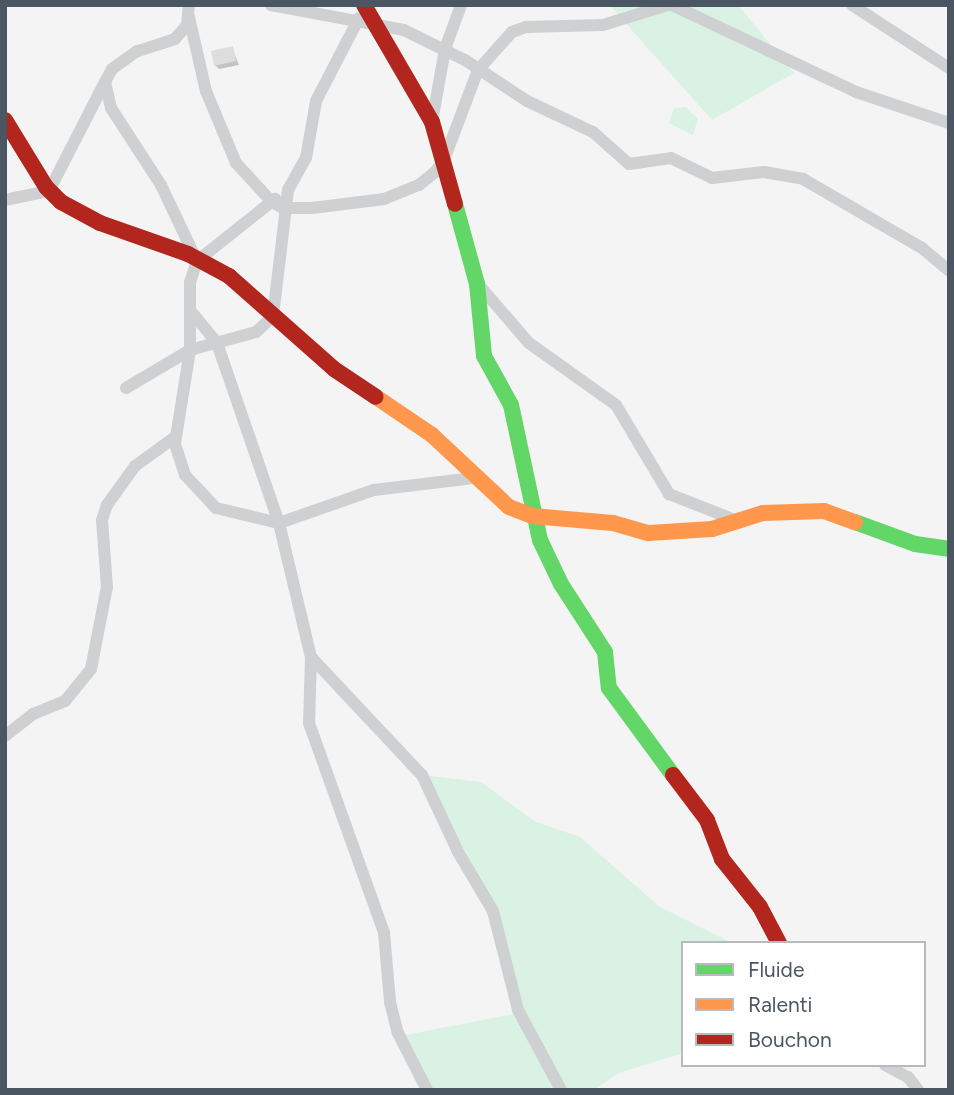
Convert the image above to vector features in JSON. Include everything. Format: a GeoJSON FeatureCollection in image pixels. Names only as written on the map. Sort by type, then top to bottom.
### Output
{"type":"FeatureCollection","features":[{"type":"Feature","properties":{"kind":"street"},"geometry":{"type":"LineString","coordinates":[[271,5],[404,30],[445,49],[548,112],[593,132],[629,164],[671,158],[712,178],[764,172],[803,179],[922,248],[949,271]]}},
{"type":"Feature","properties":{"kind":"street"},"geometry":{"type":"LineString","coordinates":[[364,5],[365,24],[432,122],[477,284],[482,347],[514,418],[531,516],[561,584],[605,652],[609,688],[707,820],[722,859],[760,907],[778,941]]}},
{"type":"Feature","properties":{"kind":"street"},"geometry":{"type":"LineString","coordinates":[[432,122],[445,49],[461,5]]}},
{"type":"Feature","properties":{"kind":"street"},"geometry":{"type":"LineString","coordinates":[[189,11],[206,91],[236,163],[277,205],[357,205],[384,199],[419,185],[444,160],[478,70],[512,32],[526,27],[603,24],[670,5],[856,92],[949,123]]}},
{"type":"Feature","properties":{"kind":"street"},"geometry":{"type":"LineString","coordinates":[[852,5],[949,68]]}},
{"type":"Feature","properties":{"kind":"street"},"geometry":{"type":"LineString","coordinates":[[49,191],[105,82],[122,59],[175,38],[189,11]]}},
{"type":"Feature","properties":{"kind":"street"},"geometry":{"type":"LineString","coordinates":[[365,24],[316,101],[306,158],[288,190],[277,205],[197,261],[190,283],[190,350],[175,437],[185,475],[216,508],[279,523],[374,490],[473,478]]}},
{"type":"Feature","properties":{"kind":"street"},"geometry":{"type":"LineString","coordinates":[[105,82],[111,108],[162,185],[197,261]]}},
{"type":"Feature","properties":{"kind":"street"},"geometry":{"type":"LineString","coordinates":[[5,120],[49,191],[100,223],[229,276],[334,369],[432,435],[473,478],[509,507],[531,516],[612,523],[649,533],[712,529],[763,513],[824,511],[915,544],[949,549]]}},
{"type":"Feature","properties":{"kind":"street"},"geometry":{"type":"LineString","coordinates":[[5,200],[49,191]]}},
{"type":"Feature","properties":{"kind":"street"},"geometry":{"type":"LineString","coordinates":[[126,388],[190,350],[256,332],[273,316],[277,205]]}},
{"type":"Feature","properties":{"kind":"street"},"geometry":{"type":"LineString","coordinates":[[477,284],[529,343],[616,405],[669,494],[735,520]]}},
{"type":"Feature","properties":{"kind":"street"},"geometry":{"type":"LineString","coordinates":[[190,310],[217,343],[279,523],[311,657],[309,723],[384,933],[388,986],[398,1033],[427,1090]]}},
{"type":"Feature","properties":{"kind":"street"},"geometry":{"type":"LineString","coordinates":[[5,736],[33,714],[65,701],[91,669],[107,587],[102,520],[107,505],[135,466],[175,437]]}},
{"type":"Feature","properties":{"kind":"street"},"geometry":{"type":"LineString","coordinates":[[311,657],[422,775],[458,852],[491,905],[518,1010],[561,1090]]}},
{"type":"Feature","properties":{"kind":"street"},"geometry":{"type":"LineString","coordinates":[[889,1067],[908,1077],[918,1090]]}},
{"type":"Feature","properties":{"kind":"green space"},"geometry":{"type":"Polygon","coordinates":[[[615,5],[738,5],[794,73],[712,120],[612,8],[615,5]]]}},
{"type":"Feature","properties":{"kind":"green space"},"geometry":{"type":"Polygon","coordinates":[[[686,107],[698,119],[693,135],[669,123],[674,108],[686,107]]]}},
{"type":"Feature","properties":{"kind":"green space"},"geometry":{"type":"Polygon","coordinates":[[[423,775],[481,782],[534,821],[580,837],[660,907],[728,941],[681,941],[681,1054],[619,1073],[594,1090],[429,1090],[400,1036],[519,1013],[508,957],[423,775]]]}},
{"type":"Feature","properties":{"kind":"building"},"geometry":{"type":"Polygon","coordinates":[[[233,46],[236,61],[214,66],[211,51],[233,46]]]}},
{"type":"Feature","properties":{"kind":"traffic: fast"},"geometry":{"type":"LineString","coordinates":[[455,204],[477,284],[484,356],[511,405],[540,540],[561,584],[605,652],[609,688],[673,775]]}},
{"type":"Feature","properties":{"kind":"traffic: fast"},"geometry":{"type":"LineString","coordinates":[[855,522],[915,544],[949,549]]}},
{"type":"Feature","properties":{"kind":"traffic: slow"},"geometry":{"type":"LineString","coordinates":[[376,397],[432,435],[509,507],[532,516],[613,523],[649,533],[712,529],[763,513],[824,511],[855,522]]}},
{"type":"Feature","properties":{"kind":"traffic: jam"},"geometry":{"type":"LineString","coordinates":[[364,5],[432,122],[455,204]]}},
{"type":"Feature","properties":{"kind":"traffic: jam"},"geometry":{"type":"LineString","coordinates":[[5,120],[46,187],[61,202],[100,223],[188,254],[229,276],[334,369],[376,397]]}},
{"type":"Feature","properties":{"kind":"traffic: jam"},"geometry":{"type":"LineString","coordinates":[[673,775],[707,820],[722,859],[760,907],[778,941]]}}]}
